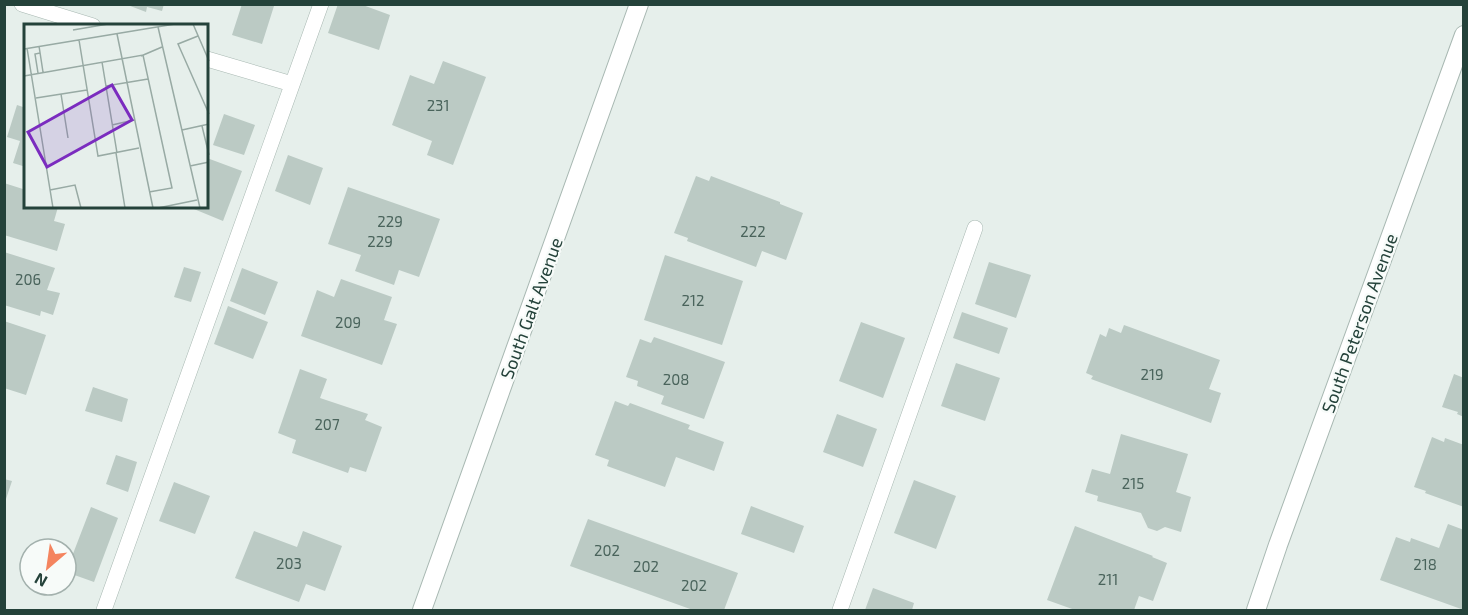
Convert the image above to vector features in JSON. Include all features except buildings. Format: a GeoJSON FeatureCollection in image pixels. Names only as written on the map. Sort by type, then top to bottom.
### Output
{"type":"FeatureCollection","features":[{"type":"Feature","properties":{"kind":"street","name":"South Galt Avenue"},"geometry":{"type":"LineString","coordinates":[[422,610],[639,4]]}},
{"type":"Feature","properties":{"kind":"street","name":"South Peterson Avenue"},"geometry":{"type":"LineString","coordinates":[[1256,610],[1464,35]]}},
{"type":"Feature","properties":{"kind":"lane"},"geometry":{"type":"LineString","coordinates":[[22,4],[87,24]]}},
{"type":"Feature","properties":{"kind":"lane"},"geometry":{"type":"LineString","coordinates":[[104,610],[321,4]]}},
{"type":"Feature","properties":{"kind":"lane"},"geometry":{"type":"LineString","coordinates":[[208,59],[292,84]]}},
{"type":"Feature","properties":{"kind":"lane"},"geometry":{"type":"LineString","coordinates":[[840,610],[975,228]]}}]}
